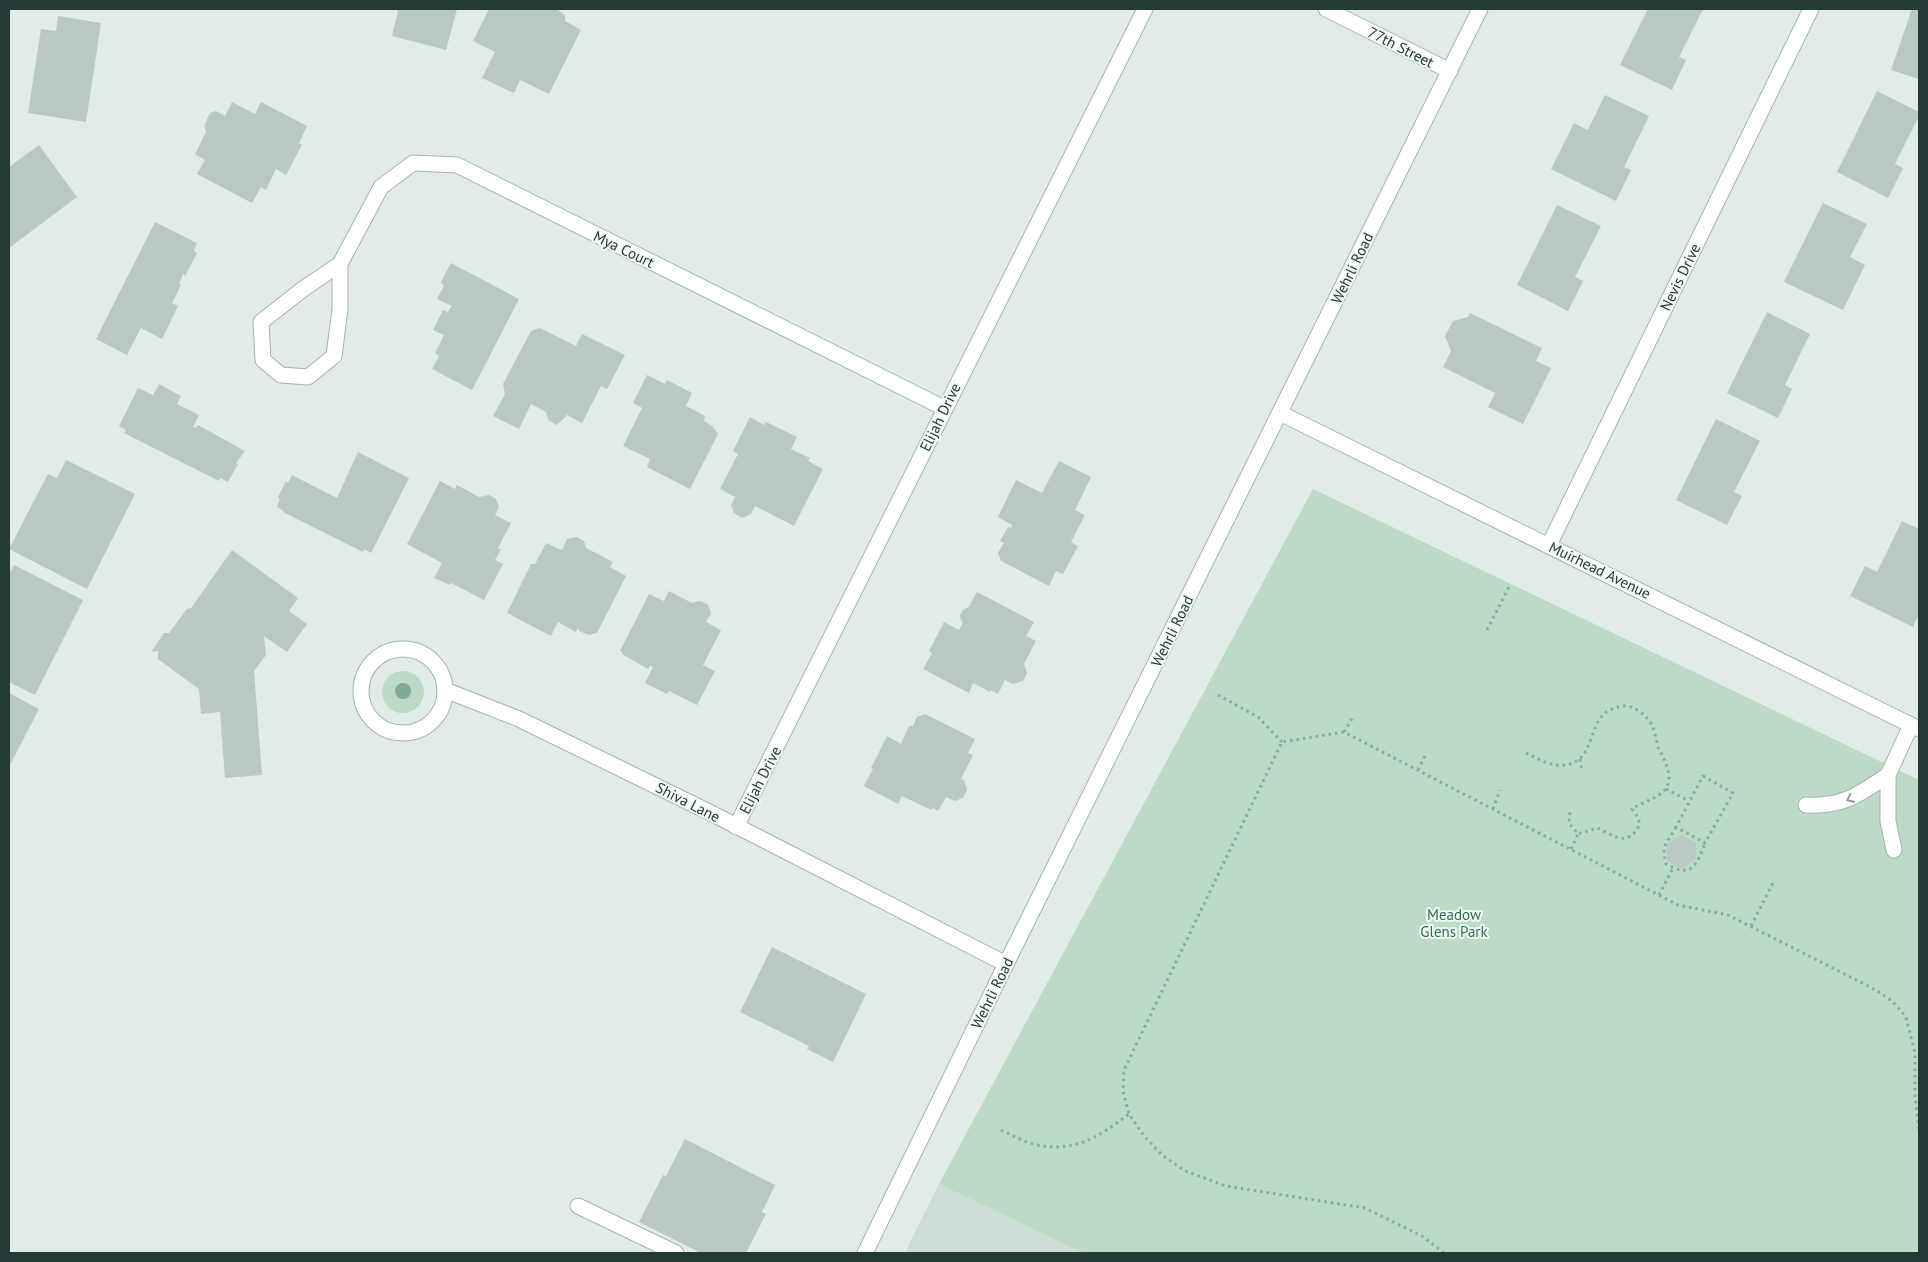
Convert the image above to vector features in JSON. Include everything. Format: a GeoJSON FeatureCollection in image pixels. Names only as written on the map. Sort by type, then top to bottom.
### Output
{"type":"FeatureCollection","features":[{"type":"Feature","properties":{"kind":"street","name":"Elijah Drive"},"geometry":{"type":"LineString","coordinates":[[736,827],[944,408],[1146,9]]}},
{"type":"Feature","properties":{"kind":"street","name":"77th Street"},"geometry":{"type":"LineString","coordinates":[[1326,9],[1450,71]]}},
{"type":"Feature","properties":{"kind":"street","name":"Wehrli Road"},"geometry":{"type":"LineString","coordinates":[[866,1253],[1006,964],[1480,9]]}},
{"type":"Feature","properties":{"kind":"street","name":"Nevis Drive"},"geometry":{"type":"LineString","coordinates":[[1549,545],[1811,9]]}},
{"type":"Feature","properties":{"kind":"street","name":"Mya Court"},"geometry":{"type":"LineString","coordinates":[[340,264],[340,309],[334,356],[308,377],[281,375],[263,360],[261,322],[303,289],[340,264],[381,187],[413,163],[457,165],[944,408]]}},
{"type":"Feature","properties":{"kind":"street","name":"Muirhead Avenue"},"geometry":{"type":"LineString","coordinates":[[1280,413],[1915,727]]}},
{"type":"Feature","properties":{"kind":"street"},"geometry":{"type":"LineString","coordinates":[[411,649],[428,657],[441,672],[445,690],[442,709],[431,724],[414,733],[395,734],[377,726],[365,711],[360,693],[363,674],[375,659],[392,650],[411,649]]}},
{"type":"Feature","properties":{"kind":"street","name":"Shiva Lane"},"geometry":{"type":"LineString","coordinates":[[445,690],[519,719],[1006,964]]}},
{"type":"Feature","properties":{"kind":"street"},"geometry":{"type":"LineString","coordinates":[[1894,850],[1888,820],[1888,775],[1915,727]]}},
{"type":"Feature","properties":{"kind":"street"},"geometry":{"type":"LineString","coordinates":[[1806,805],[1823,806],[1843,802],[1888,775]]}},
{"type":"Feature","properties":{"kind":"street"},"geometry":{"type":"LineString","coordinates":[[578,1206],[676,1253]]}},
{"type":"Feature","properties":{"kind":"path"},"geometry":{"type":"LineString","coordinates":[[1487,630],[1509,587]]}},
{"type":"Feature","properties":{"kind":"path"},"geometry":{"type":"LineString","coordinates":[[1218,696],[1258,717],[1282,742]]}},
{"type":"Feature","properties":{"kind":"path"},"geometry":{"type":"LineString","coordinates":[[1526,753],[1558,766],[1571,764],[1580,759],[1586,750],[1593,730],[1599,720],[1610,711],[1625,706],[1637,710],[1652,725],[1668,771],[1669,781],[1666,789],[1659,796],[1632,809],[1638,817],[1640,825],[1635,833],[1626,839],[1619,838],[1597,828],[1578,834],[1570,849]]}},
{"type":"Feature","properties":{"kind":"path"},"geometry":{"type":"LineString","coordinates":[[1344,732],[1353,717]]}},
{"type":"Feature","properties":{"kind":"path"},"geometry":{"type":"LineString","coordinates":[[1282,742],[1344,732],[1678,905],[1728,915],[1876,990],[1892,1002],[1906,1017],[1917,1057],[1915,1096],[1919,1130]]}},
{"type":"Feature","properties":{"kind":"path"},"geometry":{"type":"LineString","coordinates":[[1282,742],[1124,1070],[1123,1091],[1129,1114],[1144,1136],[1162,1155],[1184,1171],[1226,1186],[1365,1208],[1422,1236],[1444,1253]]}},
{"type":"Feature","properties":{"kind":"path"},"geometry":{"type":"LineString","coordinates":[[1418,770],[1426,754]]}},
{"type":"Feature","properties":{"kind":"path"},"geometry":{"type":"LineString","coordinates":[[1580,759],[1582,771]]}},
{"type":"Feature","properties":{"kind":"path"},"geometry":{"type":"LineString","coordinates":[[1703,776],[1733,793],[1698,862],[1691,868],[1683,871],[1666,864],[1663,852],[1664,844],[1671,837],[1690,801],[1703,776]]}},
{"type":"Feature","properties":{"kind":"path"},"geometry":{"type":"LineString","coordinates":[[1666,789],[1690,801]]}},
{"type":"Feature","properties":{"kind":"path"},"geometry":{"type":"LineString","coordinates":[[1493,809],[1500,790]]}},
{"type":"Feature","properties":{"kind":"path"},"geometry":{"type":"LineString","coordinates":[[1570,812],[1569,823],[1578,834]]}},
{"type":"Feature","properties":{"kind":"path"},"geometry":{"type":"LineString","coordinates":[[1676,827],[1706,843]]}},
{"type":"Feature","properties":{"kind":"path"},"geometry":{"type":"LineString","coordinates":[[1659,895],[1673,868]]}},
{"type":"Feature","properties":{"kind":"path"},"geometry":{"type":"LineString","coordinates":[[1751,926],[1774,881]]}},
{"type":"Feature","properties":{"kind":"path"},"geometry":{"type":"LineString","coordinates":[[1001,1130],[1032,1144],[1057,1148],[1087,1141],[1129,1114]]}},
{"type":"Feature","properties":{"kind":"shaded area"},"geometry":{"type":"Polygon","coordinates":[[[939,1184],[1083,1253],[905,1253],[939,1184]]]}},
{"type":"Feature","properties":{"kind":"green space","name":"Meadow Glens Park"},"geometry":{"type":"Polygon","coordinates":[[[1313,489],[1919,780],[1919,1253],[1083,1253],[939,1184],[1313,489]]]}},
{"type":"Feature","properties":{"kind":"green space"},"geometry":{"type":"Polygon","coordinates":[[[403,671],[418,677],[424,692],[418,707],[403,713],[388,707],[382,692],[388,677],[403,671]]]}},
{"type":"Feature","properties":{"kind":"building"},"geometry":{"type":"Polygon","coordinates":[[[393,9],[457,9],[446,50],[392,36],[398,11],[393,9]]]}},
{"type":"Feature","properties":{"kind":"building"},"geometry":{"type":"Polygon","coordinates":[[[489,9],[556,9],[565,15],[565,21],[581,30],[549,94],[520,80],[514,93],[482,78],[495,52],[473,41],[489,9]]]}},
{"type":"Feature","properties":{"kind":"building"},"geometry":{"type":"Polygon","coordinates":[[[1648,9],[1703,9],[1679,57],[1686,60],[1672,90],[1620,65],[1648,9]]]}},
{"type":"Feature","properties":{"kind":"building"},"geometry":{"type":"Polygon","coordinates":[[[1912,9],[1919,9],[1919,79],[1891,70],[1912,9]]]}},
{"type":"Feature","properties":{"kind":"building"},"geometry":{"type":"Polygon","coordinates":[[[58,16],[101,23],[86,122],[28,113],[41,29],[56,31],[58,16]]]}},
{"type":"Feature","properties":{"kind":"building"},"geometry":{"type":"Polygon","coordinates":[[[1877,91],[1919,112],[1919,116],[1895,164],[1903,168],[1888,198],[1837,172],[1877,91]]]}},
{"type":"Feature","properties":{"kind":"building"},"geometry":{"type":"Polygon","coordinates":[[[1605,95],[1649,116],[1624,167],[1631,170],[1616,201],[1551,169],[1574,123],[1588,130],[1605,95]]]}},
{"type":"Feature","properties":{"kind":"building"},"geometry":{"type":"Polygon","coordinates":[[[232,102],[255,114],[261,102],[307,126],[299,143],[302,145],[286,175],[276,169],[266,190],[261,187],[252,203],[197,174],[205,160],[195,154],[206,132],[204,126],[210,113],[216,111],[225,116],[232,102]]]}},
{"type":"Feature","properties":{"kind":"building"},"geometry":{"type":"Polygon","coordinates":[[[39,145],[77,197],[9,248],[9,167],[39,145]]]}},
{"type":"Feature","properties":{"kind":"building"},"geometry":{"type":"Polygon","coordinates":[[[1823,203],[1867,224],[1850,257],[1865,265],[1843,310],[1784,282],[1823,203]]]}},
{"type":"Feature","properties":{"kind":"building"},"geometry":{"type":"Polygon","coordinates":[[[1557,205],[1601,226],[1575,277],[1583,281],[1568,311],[1517,285],[1557,205]]]}},
{"type":"Feature","properties":{"kind":"building"},"geometry":{"type":"Polygon","coordinates":[[[155,222],[197,243],[194,251],[197,253],[185,276],[183,274],[179,284],[181,285],[172,303],[178,306],[162,339],[141,328],[127,355],[96,339],[155,222]]]}},
{"type":"Feature","properties":{"kind":"building"},"geometry":{"type":"Polygon","coordinates":[[[451,263],[519,299],[472,390],[432,369],[439,356],[435,353],[444,335],[433,330],[443,310],[448,312],[452,306],[437,299],[444,286],[441,282],[451,263]]]}},
{"type":"Feature","properties":{"kind":"building"},"geometry":{"type":"Polygon","coordinates":[[[1767,312],[1810,334],[1785,385],[1792,389],[1778,418],[1727,393],[1767,312]]]}},
{"type":"Feature","properties":{"kind":"building"},"geometry":{"type":"Polygon","coordinates":[[[1470,313],[1542,348],[1536,361],[1551,368],[1523,424],[1488,407],[1495,393],[1443,367],[1451,351],[1445,336],[1453,321],[1468,317],[1470,313]]]}},
{"type":"Feature","properties":{"kind":"building"},"geometry":{"type":"Polygon","coordinates":[[[540,328],[576,346],[582,334],[625,355],[607,389],[601,386],[582,423],[567,415],[557,425],[548,420],[546,412],[531,404],[519,429],[493,416],[505,394],[503,384],[531,331],[540,328]]]}},
{"type":"Feature","properties":{"kind":"building"},"geometry":{"type":"Polygon","coordinates":[[[647,375],[665,384],[667,380],[692,393],[686,406],[705,416],[704,421],[712,426],[718,434],[690,489],[647,467],[650,459],[623,446],[642,408],[633,403],[647,375]]]}},
{"type":"Feature","properties":{"kind":"building"},"geometry":{"type":"Polygon","coordinates":[[[159,384],[181,396],[177,404],[199,415],[193,427],[196,428],[198,425],[245,451],[236,463],[238,464],[228,482],[220,478],[219,481],[124,433],[126,430],[119,426],[138,388],[153,395],[159,384]]]}},
{"type":"Feature","properties":{"kind":"building"},"geometry":{"type":"Polygon","coordinates":[[[750,417],[764,425],[766,422],[797,437],[791,449],[810,458],[808,461],[823,469],[794,526],[755,506],[751,514],[742,518],[734,513],[731,505],[735,497],[720,489],[738,454],[733,451],[750,417]]]}},
{"type":"Feature","properties":{"kind":"building"},"geometry":{"type":"Polygon","coordinates":[[[1716,419],[1760,441],[1734,492],[1742,496],[1727,525],[1676,500],[1716,419]]]}},
{"type":"Feature","properties":{"kind":"building"},"geometry":{"type":"Polygon","coordinates":[[[358,452],[409,478],[371,553],[364,549],[363,552],[285,513],[277,506],[280,499],[278,497],[286,481],[288,483],[292,475],[337,498],[358,452]]]}},
{"type":"Feature","properties":{"kind":"building"},"geometry":{"type":"Polygon","coordinates":[[[66,460],[135,494],[87,589],[9,549],[48,474],[57,478],[66,460]]]}},
{"type":"Feature","properties":{"kind":"building"},"geometry":{"type":"Polygon","coordinates":[[[1059,461],[1091,477],[1075,510],[1085,515],[1071,542],[1078,546],[1063,574],[1056,571],[1049,586],[1001,561],[998,553],[1004,543],[1000,541],[1008,527],[1011,528],[1012,525],[998,517],[1016,480],[1042,493],[1059,461]]]}},
{"type":"Feature","properties":{"kind":"building"},"geometry":{"type":"Polygon","coordinates":[[[440,481],[455,489],[457,485],[479,497],[489,495],[496,499],[499,507],[495,515],[511,523],[498,548],[501,550],[495,560],[503,564],[484,600],[451,583],[450,585],[434,578],[442,563],[407,544],[440,481]]]}},
{"type":"Feature","properties":{"kind":"building"},"geometry":{"type":"Polygon","coordinates":[[[1902,521],[1919,529],[1919,614],[1913,627],[1850,596],[1865,566],[1877,572],[1902,521]]]}},
{"type":"Feature","properties":{"kind":"building"},"geometry":{"type":"Polygon","coordinates":[[[576,537],[584,541],[586,548],[613,562],[610,567],[626,576],[597,633],[589,635],[579,631],[578,628],[576,632],[558,622],[551,636],[507,613],[531,564],[535,564],[546,543],[562,550],[567,539],[576,537]]]}},
{"type":"Feature","properties":{"kind":"building"},"geometry":{"type":"Polygon","coordinates":[[[232,550],[298,598],[289,611],[307,624],[287,652],[264,636],[266,655],[254,671],[262,775],[225,778],[220,712],[201,714],[199,689],[158,659],[158,651],[151,652],[164,633],[169,633],[187,609],[191,608],[232,550]]]}},
{"type":"Feature","properties":{"kind":"building"},"geometry":{"type":"Polygon","coordinates":[[[14,565],[83,600],[35,695],[9,682],[9,575],[14,565]]]}},
{"type":"Feature","properties":{"kind":"building"},"geometry":{"type":"Polygon","coordinates":[[[669,591],[692,603],[700,601],[708,605],[711,613],[706,622],[721,630],[703,665],[715,671],[697,705],[669,691],[667,694],[645,683],[653,667],[650,665],[648,669],[620,651],[649,594],[664,601],[669,591]]]}},
{"type":"Feature","properties":{"kind":"building"},"geometry":{"type":"Polygon","coordinates":[[[977,592],[1034,622],[1026,636],[1036,641],[1024,664],[1027,673],[1023,681],[1013,684],[1005,680],[998,694],[973,683],[969,693],[923,669],[932,653],[929,651],[944,622],[959,630],[963,622],[960,615],[963,610],[969,607],[977,592]]]}},
{"type":"Feature","properties":{"kind":"building"},"geometry":{"type":"Polygon","coordinates":[[[9,693],[39,709],[9,767],[9,693]]]}},
{"type":"Feature","properties":{"kind":"building"},"geometry":{"type":"Polygon","coordinates":[[[925,714],[975,739],[968,753],[973,755],[961,779],[964,780],[967,790],[963,798],[955,801],[946,797],[938,811],[933,808],[931,810],[902,796],[898,804],[864,786],[887,736],[901,744],[909,726],[913,726],[917,717],[925,714]]]}},
{"type":"Feature","properties":{"kind":"building"},"geometry":{"type":"Polygon","coordinates":[[[1682,835],[1696,843],[1696,859],[1682,869],[1667,861],[1667,844],[1682,835]]]}},
{"type":"Feature","properties":{"kind":"building"},"geometry":{"type":"Polygon","coordinates":[[[772,947],[866,994],[833,1062],[807,1049],[809,1046],[740,1012],[772,947]]]}},
{"type":"Feature","properties":{"kind":"building"},"geometry":{"type":"Polygon","coordinates":[[[685,1139],[775,1185],[762,1212],[766,1214],[746,1253],[701,1253],[639,1222],[663,1175],[666,1176],[685,1139]]]}}]}
